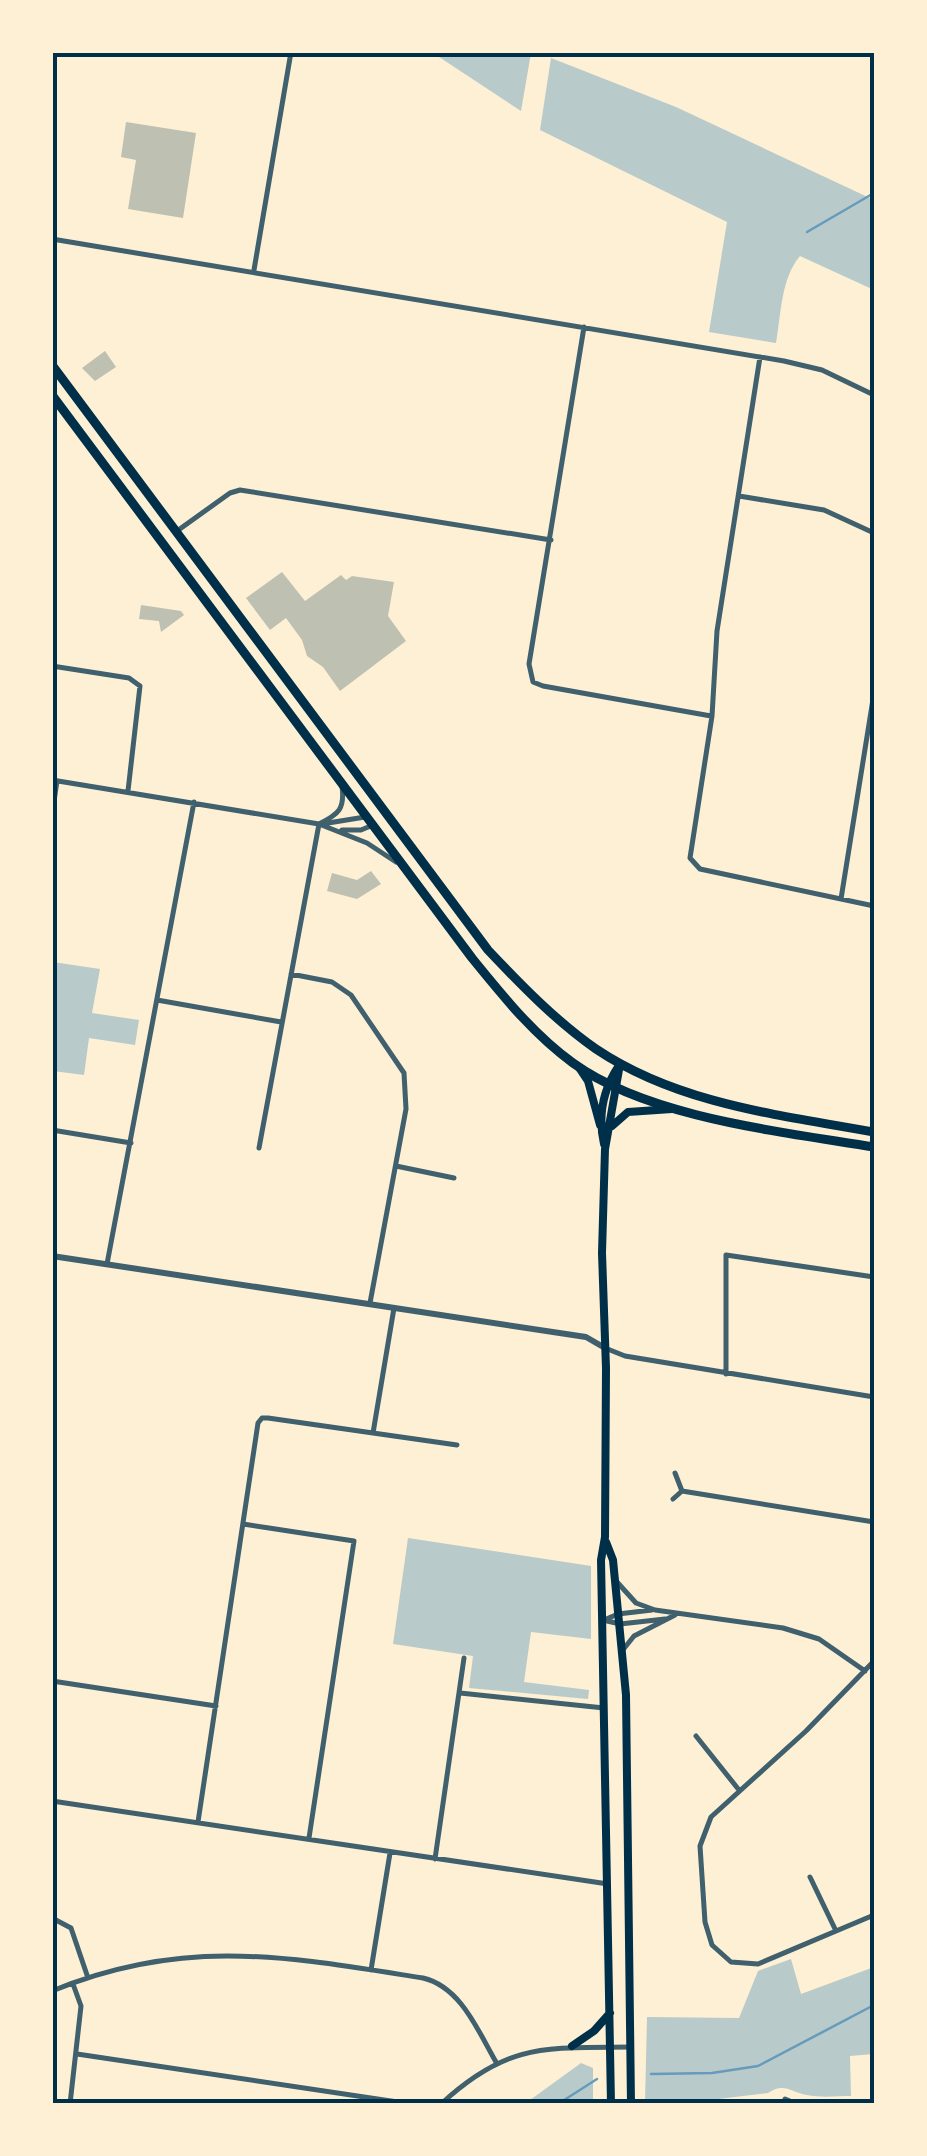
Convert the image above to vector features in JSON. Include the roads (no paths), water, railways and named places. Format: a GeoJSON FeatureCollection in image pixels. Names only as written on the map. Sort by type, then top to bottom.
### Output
{"type":"FeatureCollection","features":[{"type":"Feature","properties":{"kind":"main road"},"geometry":{"type":"LineString","coordinates":[[52,366],[488,950],[563,1024],[620,1064],[678,1090],[752,1112],[874,1132]]}},
{"type":"Feature","properties":{"kind":"main road"},"geometry":{"type":"LineString","coordinates":[[52,395],[406,871],[522,1019],[577,1066],[618,1088],[676,1108],[874,1148]]}},
{"type":"Feature","properties":{"kind":"main road"},"geometry":{"type":"LineString","coordinates":[[370,821],[385,811]]}},
{"type":"Feature","properties":{"kind":"main road"},"geometry":{"type":"LineString","coordinates":[[601,1130],[608,1082],[620,1064]]}},
{"type":"Feature","properties":{"kind":"main road"},"geometry":{"type":"LineString","coordinates":[[610,2104],[601,1560],[605,1538],[602,1253],[606,1148],[620,1064]]}},
{"type":"Feature","properties":{"kind":"main road"},"geometry":{"type":"LineString","coordinates":[[577,1066],[588,1081],[606,1148]]}},
{"type":"Feature","properties":{"kind":"main road"},"geometry":{"type":"LineString","coordinates":[[612,1127],[628,1112],[676,1108]]}},
{"type":"Feature","properties":{"kind":"main road"},"geometry":{"type":"LineString","coordinates":[[605,1538],[615,1579],[626,1695],[631,2104]]}},
{"type":"Feature","properties":{"kind":"main road"},"geometry":{"type":"LineString","coordinates":[[572,2046],[594,2031],[610,2013]]}},
{"type":"Feature","properties":{"kind":"street"},"geometry":{"type":"LineString","coordinates":[[254,270],[291,52]]}},
{"type":"Feature","properties":{"kind":"street"},"geometry":{"type":"LineString","coordinates":[[52,239],[808,366],[874,395]]}},
{"type":"Feature","properties":{"kind":"street"},"geometry":{"type":"LineString","coordinates":[[584,327],[529,664],[532,682],[712,716]]}},
{"type":"Feature","properties":{"kind":"street"},"geometry":{"type":"LineString","coordinates":[[760,357],[717,631],[712,716],[690,845],[693,864],[874,906]]}},
{"type":"Feature","properties":{"kind":"street"},"geometry":{"type":"LineString","coordinates":[[176,532],[240,490],[550,540]]}},
{"type":"Feature","properties":{"kind":"street"},"geometry":{"type":"LineString","coordinates":[[739,496],[824,510],[874,533]]}},
{"type":"Feature","properties":{"kind":"street"},"geometry":{"type":"LineString","coordinates":[[52,666],[129,678],[140,686],[128,792]]}},
{"type":"Feature","properties":{"kind":"street"},"geometry":{"type":"LineString","coordinates":[[841,899],[874,692]]}},
{"type":"Feature","properties":{"kind":"street"},"geometry":{"type":"LineString","coordinates":[[52,815],[55,781],[194,802],[319,824],[385,852],[406,871]]}},
{"type":"Feature","properties":{"kind":"street"},"geometry":{"type":"LineString","coordinates":[[259,1148],[319,824],[344,806],[342,784]]}},
{"type":"Feature","properties":{"kind":"street"},"geometry":{"type":"LineString","coordinates":[[107,1264],[194,802]]}},
{"type":"Feature","properties":{"kind":"street"},"geometry":{"type":"LineString","coordinates":[[319,824],[370,821]]}},
{"type":"Feature","properties":{"kind":"street"},"geometry":{"type":"LineString","coordinates":[[336,830],[361,830],[370,821]]}},
{"type":"Feature","properties":{"kind":"street"},"geometry":{"type":"LineString","coordinates":[[291,974],[341,986],[351,994],[397,1060],[407,1090],[370,1304]]}},
{"type":"Feature","properties":{"kind":"street"},"geometry":{"type":"LineString","coordinates":[[157,1000],[281,1022]]}},
{"type":"Feature","properties":{"kind":"street"},"geometry":{"type":"LineString","coordinates":[[52,1130],[131,1143]]}},
{"type":"Feature","properties":{"kind":"street"},"geometry":{"type":"LineString","coordinates":[[396,1166],[454,1178]]}},
{"type":"Feature","properties":{"kind":"street"},"geometry":{"type":"LineString","coordinates":[[726,1374],[726,1254],[874,1277]]}},
{"type":"Feature","properties":{"kind":"street"},"geometry":{"type":"LineString","coordinates":[[52,1256],[586,1337],[625,1356],[874,1397]]}},
{"type":"Feature","properties":{"kind":"street"},"geometry":{"type":"LineString","coordinates":[[373,1433],[394,1307]]}},
{"type":"Feature","properties":{"kind":"street"},"geometry":{"type":"LineString","coordinates":[[198,1822],[262,1418],[456,1445]]}},
{"type":"Feature","properties":{"kind":"street"},"geometry":{"type":"LineString","coordinates":[[675,1473],[682,1491]]}},
{"type":"Feature","properties":{"kind":"street"},"geometry":{"type":"LineString","coordinates":[[673,1499],[682,1491]]}},
{"type":"Feature","properties":{"kind":"street"},"geometry":{"type":"LineString","coordinates":[[682,1491],[874,1522]]}},
{"type":"Feature","properties":{"kind":"street"},"geometry":{"type":"LineString","coordinates":[[244,1524],[354,1541],[309,1839]]}},
{"type":"Feature","properties":{"kind":"street"},"geometry":{"type":"LineString","coordinates":[[615,1579],[636,1603],[655,1610],[783,1628],[820,1638],[865,1671]]}},
{"type":"Feature","properties":{"kind":"street"},"geometry":{"type":"LineString","coordinates":[[619,1619],[655,1610]]}},
{"type":"Feature","properties":{"kind":"street"},"geometry":{"type":"LineString","coordinates":[[622,1651],[634,1636],[675,1615]]}},
{"type":"Feature","properties":{"kind":"street"},"geometry":{"type":"LineString","coordinates":[[603,1620],[668,1618]]}},
{"type":"Feature","properties":{"kind":"street"},"geometry":{"type":"LineString","coordinates":[[435,1859],[464,1658]]}},
{"type":"Feature","properties":{"kind":"street"},"geometry":{"type":"LineString","coordinates":[[874,1661],[711,1816],[700,1846],[705,1922],[712,1946],[731,1962],[758,1964],[874,1914]]}},
{"type":"Feature","properties":{"kind":"street"},"geometry":{"type":"LineString","coordinates":[[52,1681],[216,1706]]}},
{"type":"Feature","properties":{"kind":"street"},"geometry":{"type":"LineString","coordinates":[[460,1693],[604,1708]]}},
{"type":"Feature","properties":{"kind":"street"},"geometry":{"type":"LineString","coordinates":[[696,1736],[740,1790]]}},
{"type":"Feature","properties":{"kind":"street"},"geometry":{"type":"LineString","coordinates":[[52,1802],[608,1884]]}},
{"type":"Feature","properties":{"kind":"street"},"geometry":{"type":"LineString","coordinates":[[370,1970],[390,1852]]}},
{"type":"Feature","properties":{"kind":"street"},"geometry":{"type":"LineString","coordinates":[[810,1877],[836,1931]]}},
{"type":"Feature","properties":{"kind":"street"},"geometry":{"type":"LineString","coordinates":[[52,1918],[66,1923],[75,1935],[88,1977]]}},
{"type":"Feature","properties":{"kind":"street"},"geometry":{"type":"LineString","coordinates":[[52,1991],[142,1963],[221,1954],[278,1956],[423,1978],[447,1987],[496,2062]]}},
{"type":"Feature","properties":{"kind":"street"},"geometry":{"type":"LineString","coordinates":[[70,2104],[81,2006],[72,1983]]}},
{"type":"Feature","properties":{"kind":"street"},"geometry":{"type":"LineString","coordinates":[[441,2104],[496,2062],[532,2050],[631,2047]]}},
{"type":"Feature","properties":{"kind":"street"},"geometry":{"type":"LineString","coordinates":[[77,2054],[411,2104]]}},
{"type":"Feature","properties":{"kind":"street"},"geometry":{"type":"LineString","coordinates":[[786,2100],[798,2104]]}},
{"type":"Feature","properties":{"kind":"waterway"},"geometry":{"type":"LineString","coordinates":[[807,232],[874,193]]}},
{"type":"Feature","properties":{"kind":"waterway"},"geometry":{"type":"LineString","coordinates":[[651,2074],[712,2073],[758,2066],[874,2005]]}},
{"type":"Feature","properties":{"kind":"waterway"},"geometry":{"type":"LineString","coordinates":[[558,2104],[597,2079]]}}]}
